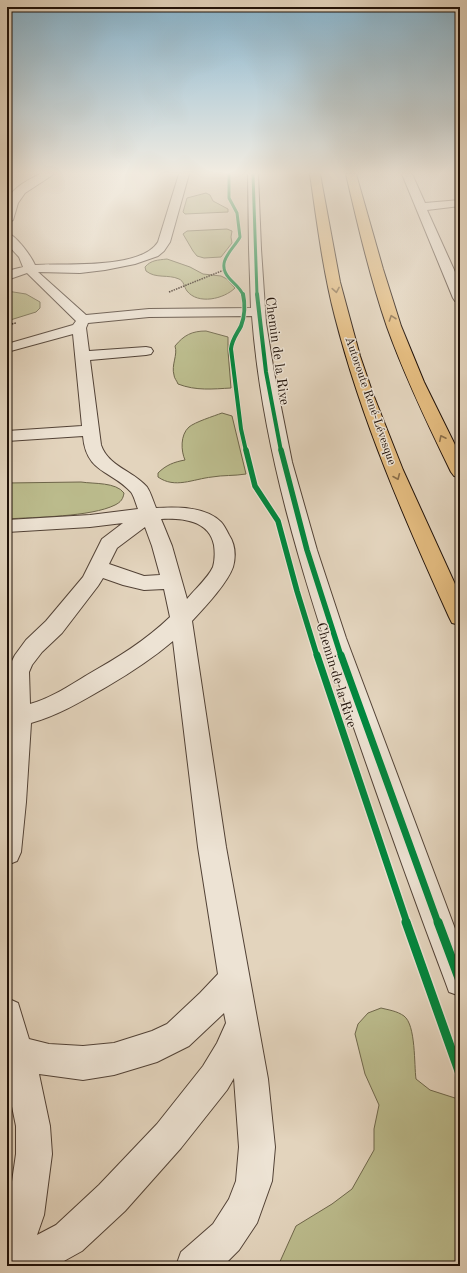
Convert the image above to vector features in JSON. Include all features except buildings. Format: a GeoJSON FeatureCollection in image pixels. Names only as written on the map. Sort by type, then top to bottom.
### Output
{"type":"FeatureCollection","features":[{"type":"Feature","properties":{"kind":"highway","name":"Autoroute René-Lévesque"},"geometry":{"type":"LineString","coordinates":[[326,233],[338,299],[369,403],[387,453],[421,533],[460,617]]}},
{"type":"Feature","properties":{"kind":"highway"},"geometry":{"type":"LineString","coordinates":[[367,233],[378,277],[397,332],[426,403],[460,472]]}},
{"type":"Feature","properties":{"kind":"street"},"geometry":{"type":"LineString","coordinates":[[7,276],[29,269],[111,266],[142,257],[159,249],[162,246],[167,233]]}},
{"type":"Feature","properties":{"kind":"street","name":"Chemin de la Rive"},"geometry":{"type":"LineString","coordinates":[[254,233],[255,270],[251,312],[278,434],[306,548],[344,666],[423,886],[460,981]]}},
{"type":"Feature","properties":{"kind":"street"},"geometry":{"type":"LineString","coordinates":[[432,233],[458,290]]}},
{"type":"Feature","properties":{"kind":"street"},"geometry":{"type":"LineString","coordinates":[[7,236],[26,260],[29,269],[81,324],[82,356],[92,445],[98,459],[140,491],[162,546],[173,581],[180,619],[212,848],[251,1079],[257,1147],[254,1181],[244,1210],[226,1237],[195,1266]]}},
{"type":"Feature","properties":{"kind":"street"},"geometry":{"type":"LineString","coordinates":[[7,348],[81,324],[125,314],[155,318],[180,318],[214,312],[251,312]]}},
{"type":"Feature","properties":{"kind":"street"},"geometry":{"type":"LineString","coordinates":[[82,356],[146,351]]}},
{"type":"Feature","properties":{"kind":"street"},"geometry":{"type":"LineString","coordinates":[[7,436],[90,430]]}},
{"type":"Feature","properties":{"kind":"street"},"geometry":{"type":"LineString","coordinates":[[7,526],[102,520],[170,513],[196,516],[215,526],[224,543],[225,562],[221,571],[161,639],[141,654],[69,698],[48,709],[19,716]]}},
{"type":"Feature","properties":{"kind":"street"},"geometry":{"type":"LineString","coordinates":[[7,852],[13,802],[19,716],[17,688],[13,672],[30,651],[54,627],[91,581],[110,544],[119,535],[150,514]]}},
{"type":"Feature","properties":{"kind":"street"},"geometry":{"type":"LineString","coordinates":[[98,568],[130,580],[144,583],[173,581]]}},
{"type":"Feature","properties":{"kind":"street"},"geometry":{"type":"LineString","coordinates":[[16,1053],[49,1060],[83,1063],[114,1059],[157,1046],[178,1034],[211,1004],[234,979]]}},
{"type":"Feature","properties":{"kind":"street"},"geometry":{"type":"LineString","coordinates":[[7,1014],[33,1126],[34,1154],[26,1215],[15,1242],[10,1266]]}},
{"type":"Feature","properties":{"kind":"street"},"geometry":{"type":"LineString","coordinates":[[10,1266],[42,1253],[69,1238],[112,1198],[169,1136],[215,1078],[228,1055],[241,1025]]}},
{"type":"Feature","properties":{"kind":"path"},"geometry":{"type":"LineString","coordinates":[[168,292],[189,286],[209,275],[224,270],[225,261]]}},
{"type":"Feature","properties":{"kind":"green space"},"geometry":{"type":"Polygon","coordinates":[[[232,233],[232,243],[221,257],[204,258],[197,256],[183,234],[232,233]]]}},
{"type":"Feature","properties":{"kind":"green space"},"geometry":{"type":"Polygon","coordinates":[[[167,259],[190,267],[203,274],[221,276],[227,279],[235,288],[224,295],[211,299],[198,298],[187,291],[181,280],[154,275],[146,271],[145,267],[150,263],[167,259]]]}},
{"type":"Feature","properties":{"kind":"green space"},"geometry":{"type":"Polygon","coordinates":[[[7,291],[26,294],[40,302],[40,308],[36,312],[7,321],[7,291]]]}},
{"type":"Feature","properties":{"kind":"green space"},"geometry":{"type":"Polygon","coordinates":[[[206,331],[228,337],[231,388],[191,388],[178,384],[174,377],[173,368],[176,353],[175,346],[189,334],[206,331]]]}},
{"type":"Feature","properties":{"kind":"green space"},"geometry":{"type":"Polygon","coordinates":[[[222,413],[232,416],[246,474],[216,476],[178,483],[164,481],[158,477],[158,473],[167,466],[185,460],[182,443],[184,434],[189,427],[200,421],[222,413]]]}},
{"type":"Feature","properties":{"kind":"green space"},"geometry":{"type":"Polygon","coordinates":[[[81,482],[104,484],[116,487],[124,493],[123,497],[115,505],[92,512],[62,516],[7,519],[7,483],[81,482]]]}},
{"type":"Feature","properties":{"kind":"green space"},"geometry":{"type":"Polygon","coordinates":[[[381,1008],[399,1013],[408,1021],[413,1036],[416,1079],[430,1090],[458,1099],[460,1106],[460,1266],[278,1266],[296,1226],[332,1204],[352,1189],[374,1150],[374,1129],[379,1105],[365,1074],[355,1034],[358,1024],[368,1013],[381,1008]]]}},
{"type":"Feature","properties":{"kind":"cycle path"},"geometry":{"type":"LineString","coordinates":[[240,233],[238,241],[225,260],[224,269],[228,277],[241,290],[244,299],[242,324],[233,338],[231,349],[241,429],[253,479],[255,486],[278,521],[297,591],[338,721],[413,942],[460,1074]]}},
{"type":"Feature","properties":{"kind":"cycle path"},"geometry":{"type":"LineString","coordinates":[[254,233],[259,323],[262,348],[274,417],[284,462],[307,550],[350,681],[460,981]]}}]}
